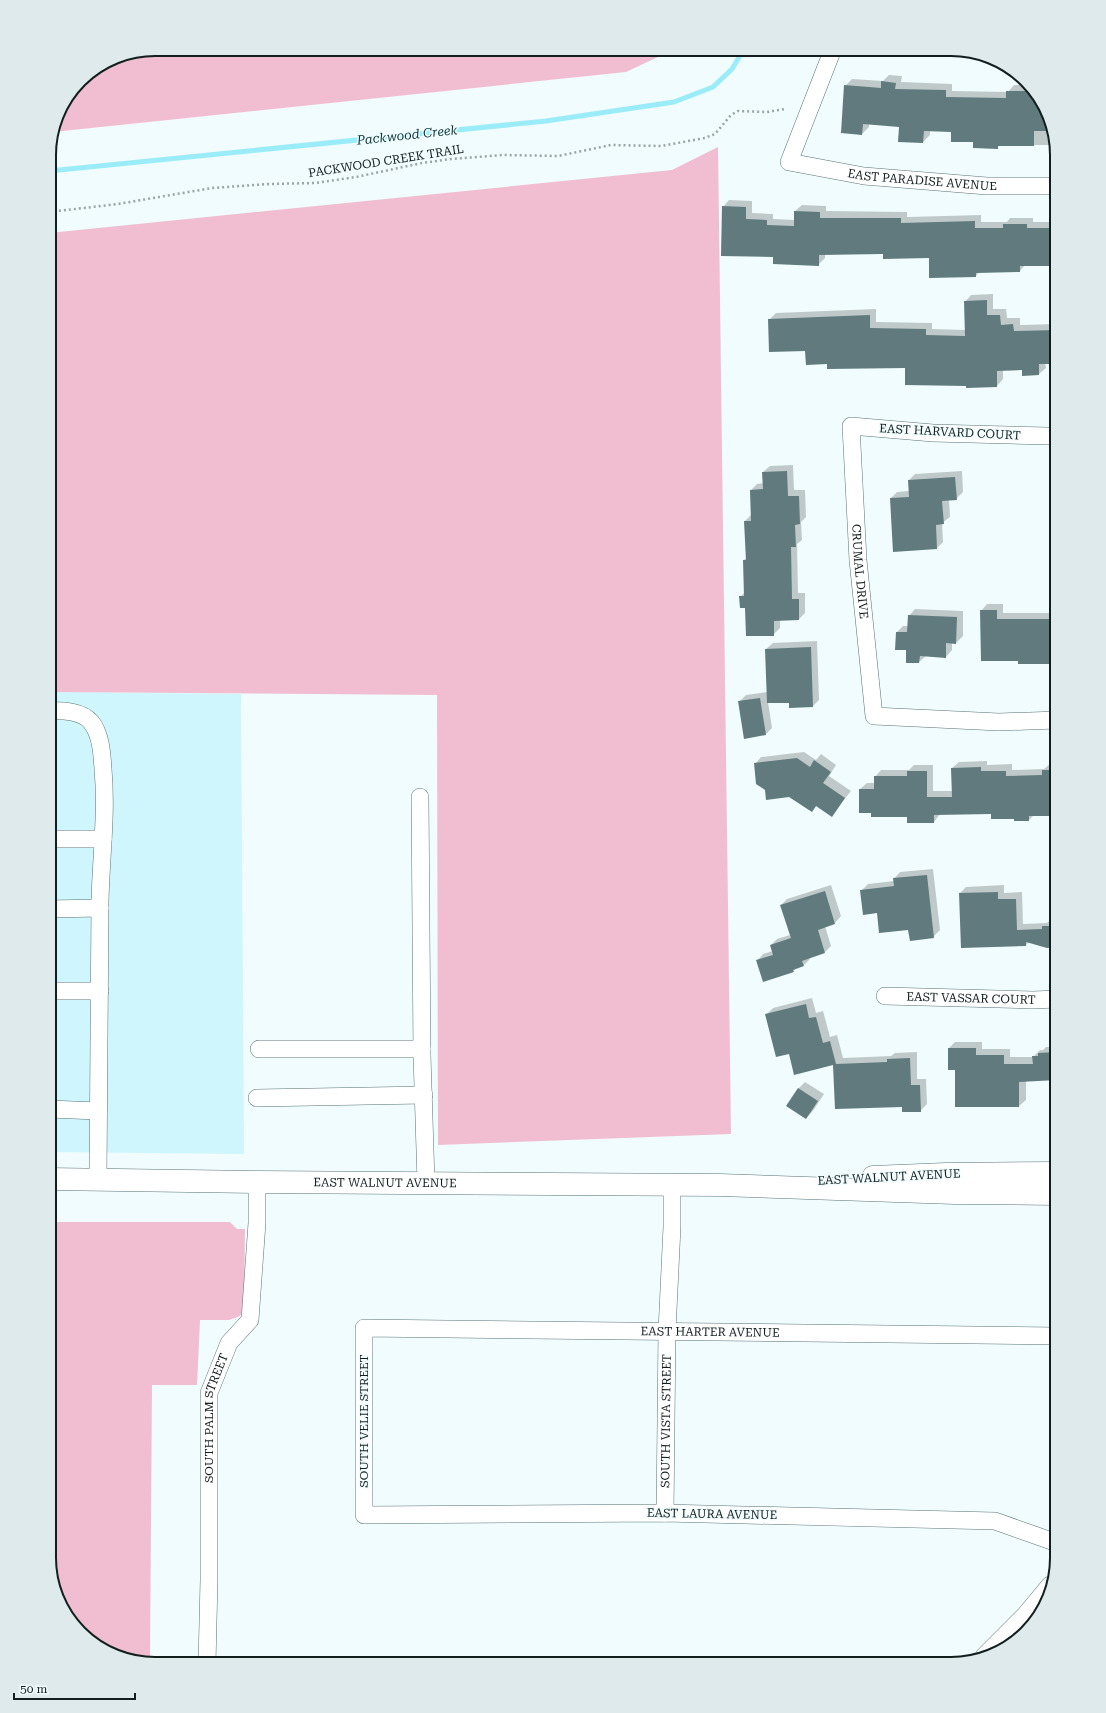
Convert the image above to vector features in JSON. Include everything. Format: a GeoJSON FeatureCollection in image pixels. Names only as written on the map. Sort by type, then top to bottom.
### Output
{"type":"FeatureCollection","features":[{"type":"Feature","properties":{"kind":"main road","name":"EAST WALNUT AVENUE"},"geometry":{"type":"LineString","coordinates":[[720,1185],[946,1174],[1050,1172]]}},
{"type":"Feature","properties":{"kind":"main road","name":"EAST WALNUT AVENUE"},"geometry":{"type":"LineString","coordinates":[[56,1179],[720,1185],[954,1193],[1050,1194]]}},
{"type":"Feature","properties":{"kind":"street","name":"EAST PARADISE AVENUE"},"geometry":{"type":"LineString","coordinates":[[830,56],[789,162],[872,176],[987,186],[1050,186]]}},
{"type":"Feature","properties":{"kind":"street","name":"EAST HARVARD COURT"},"geometry":{"type":"LineString","coordinates":[[851,426],[933,433],[1048,436]]}},
{"type":"Feature","properties":{"kind":"street","name":"CRUMAL DRIVE"},"geometry":{"type":"LineString","coordinates":[[851,426],[858,560],[874,716],[999,722],[1050,720]]}},
{"type":"Feature","properties":{"kind":"street"},"geometry":{"type":"LineString","coordinates":[[56,710],[79,714],[91,722],[100,739],[103,769],[103,840],[100,908],[98,1179]]}},
{"type":"Feature","properties":{"kind":"street"},"geometry":{"type":"LineString","coordinates":[[420,796],[422,1049],[426,1182]]}},
{"type":"Feature","properties":{"kind":"street"},"geometry":{"type":"LineString","coordinates":[[56,839],[103,840]]}},
{"type":"Feature","properties":{"kind":"street"},"geometry":{"type":"LineString","coordinates":[[56,909],[100,908]]}},
{"type":"Feature","properties":{"kind":"street"},"geometry":{"type":"LineString","coordinates":[[56,991],[100,991]]}},
{"type":"Feature","properties":{"kind":"street","name":"EAST VASSAR COURT"},"geometry":{"type":"LineString","coordinates":[[885,996],[1050,999]]}},
{"type":"Feature","properties":{"kind":"street"},"geometry":{"type":"LineString","coordinates":[[259,1049],[422,1049]]}},
{"type":"Feature","properties":{"kind":"street"},"geometry":{"type":"LineString","coordinates":[[257,1098],[424,1096]]}},
{"type":"Feature","properties":{"kind":"street"},"geometry":{"type":"LineString","coordinates":[[56,1109],[98,1111]]}},
{"type":"Feature","properties":{"kind":"street","name":"SOUTH PALM STREET"},"geometry":{"type":"LineString","coordinates":[[207,1657],[209,1580],[209,1393],[229,1343],[250,1320],[257,1223],[257,1182]]}},
{"type":"Feature","properties":{"kind":"street","name":"SOUTH VISTA STREET"},"geometry":{"type":"LineString","coordinates":[[665,1513],[667,1330],[672,1227],[672,1185]]}},
{"type":"Feature","properties":{"kind":"street","name":"EAST HARTER AVENUE"},"geometry":{"type":"LineString","coordinates":[[364,1328],[667,1330],[1050,1336]]}},
{"type":"Feature","properties":{"kind":"street","name":"SOUTH VELIE STREET"},"geometry":{"type":"LineString","coordinates":[[364,1328],[364,1515]]}},
{"type":"Feature","properties":{"kind":"street","name":"EAST LAURA AVENUE"},"geometry":{"type":"LineString","coordinates":[[364,1515],[665,1513],[995,1521],[1050,1541]]}},
{"type":"Feature","properties":{"kind":"street"},"geometry":{"type":"LineString","coordinates":[[996,1646],[1043,1593]]}},
{"type":"Feature","properties":{"kind":"path","name":"PACKWOOD CREEK TRAIL"},"geometry":{"type":"LineString","coordinates":[[56,211],[118,204],[212,188],[269,184],[316,183],[451,159],[503,155],[558,156],[611,144],[661,146],[705,138],[715,134],[731,115],[738,111],[767,112],[785,109]]}},
{"type":"Feature","properties":{"kind":"shaded area"},"geometry":{"type":"Polygon","coordinates":[[[660,56],[626,72],[59,131],[61,123],[69,106],[85,85],[111,66],[130,59],[142,57],[660,56]]]}},
{"type":"Feature","properties":{"kind":"shaded area"},"geometry":{"type":"Polygon","coordinates":[[[718,147],[731,1134],[438,1145],[437,695],[56,692],[56,232],[672,170],[718,147]]]}},
{"type":"Feature","properties":{"kind":"shaded area"},"geometry":{"type":"Polygon","coordinates":[[[56,692],[241,694],[244,1154],[56,1152],[56,692]]]}},
{"type":"Feature","properties":{"kind":"shaded area"},"geometry":{"type":"Polygon","coordinates":[[[56,1222],[230,1222],[237,1229],[245,1229],[244,1309],[240,1316],[229,1320],[200,1320],[197,1385],[152,1385],[149,1657],[123,1652],[111,1647],[90,1632],[73,1613],[66,1602],[59,1583],[56,1558],[56,1222]]]}},
{"type":"Feature","properties":{"kind":"building"},"geometry":{"type":"Polygon","coordinates":[[[881,81],[896,83],[895,89],[946,90],[946,97],[1006,98],[1006,91],[1026,91],[1040,111],[1047,131],[1034,131],[1034,146],[998,146],[998,149],[973,148],[973,142],[951,142],[951,132],[924,131],[923,143],[898,142],[899,127],[863,124],[862,135],[841,133],[844,85],[881,88],[881,81]]]}},
{"type":"Feature","properties":{"kind":"building"},"geometry":{"type":"Polygon","coordinates":[[[722,206],[746,207],[746,219],[767,220],[767,225],[794,226],[794,211],[820,212],[820,218],[901,218],[901,223],[975,221],[975,228],[1003,228],[1003,224],[1027,224],[1027,228],[1050,228],[1050,266],[1020,266],[1020,272],[976,273],[976,277],[929,278],[929,258],[883,259],[883,254],[819,255],[819,266],[773,264],[773,257],[721,256],[722,206]]]}},
{"type":"Feature","properties":{"kind":"building"},"geometry":{"type":"Polygon","coordinates":[[[987,300],[987,315],[1000,315],[1001,325],[1013,324],[1014,331],[1050,330],[1050,364],[1039,364],[1039,375],[1022,376],[1022,370],[997,371],[997,387],[966,388],[966,386],[905,385],[905,368],[827,369],[827,364],[806,365],[805,351],[769,352],[768,319],[870,315],[870,328],[926,329],[926,335],[965,336],[964,301],[987,300]]]}},
{"type":"Feature","properties":{"kind":"building"},"geometry":{"type":"Polygon","coordinates":[[[787,471],[788,496],[799,496],[800,524],[795,525],[796,547],[791,547],[792,599],[799,599],[799,620],[774,621],[774,636],[746,636],[745,608],[740,608],[739,596],[744,596],[743,560],[746,560],[744,521],[751,521],[750,490],[763,489],[762,472],[787,471]]]}},
{"type":"Feature","properties":{"kind":"building"},"geometry":{"type":"Polygon","coordinates":[[[955,477],[957,500],[942,501],[944,524],[936,525],[937,549],[893,552],[890,498],[909,497],[908,480],[955,477]]]}},
{"type":"Feature","properties":{"kind":"building"},"geometry":{"type":"Polygon","coordinates":[[[980,610],[997,610],[997,619],[1049,619],[1050,664],[1018,664],[1018,661],[981,661],[980,610]]]}},
{"type":"Feature","properties":{"kind":"building"},"geometry":{"type":"Polygon","coordinates":[[[908,615],[957,617],[956,644],[946,643],[946,658],[920,656],[919,663],[906,663],[906,650],[895,650],[896,632],[907,632],[908,615]]]}},
{"type":"Feature","properties":{"kind":"building"},"geometry":{"type":"Polygon","coordinates":[[[811,647],[813,707],[789,708],[789,703],[767,703],[765,649],[811,647]]]}},
{"type":"Feature","properties":{"kind":"building"},"geometry":{"type":"Polygon","coordinates":[[[760,698],[766,735],[744,739],[738,701],[760,698]]]}},
{"type":"Feature","properties":{"kind":"building"},"geometry":{"type":"Polygon","coordinates":[[[797,758],[810,767],[814,760],[831,772],[823,783],[845,798],[832,817],[816,806],[812,812],[789,797],[766,800],[765,790],[756,784],[754,763],[797,758]]]}},
{"type":"Feature","properties":{"kind":"building"},"geometry":{"type":"Polygon","coordinates":[[[981,767],[981,771],[1006,771],[1006,776],[1042,775],[1042,770],[1050,770],[1050,816],[1029,816],[1029,821],[1014,821],[1014,819],[991,819],[991,814],[934,815],[934,823],[907,823],[907,817],[871,817],[871,813],[859,813],[859,789],[874,789],[874,776],[907,776],[907,771],[927,771],[927,797],[952,797],[951,768],[981,767]]]}},
{"type":"Feature","properties":{"kind":"building"},"geometry":{"type":"Polygon","coordinates":[[[927,875],[934,938],[910,941],[908,930],[879,933],[877,913],[863,915],[860,890],[894,886],[893,878],[927,875]]]}},
{"type":"Feature","properties":{"kind":"building"},"geometry":{"type":"Polygon","coordinates":[[[825,891],[835,924],[818,930],[825,953],[802,961],[804,966],[793,970],[794,972],[763,982],[756,960],[773,955],[770,945],[791,938],[780,905],[825,891]]]}},
{"type":"Feature","properties":{"kind":"building"},"geometry":{"type":"Polygon","coordinates":[[[998,892],[998,899],[1016,899],[1017,930],[1042,929],[1042,926],[1050,926],[1050,948],[1026,942],[1026,946],[961,948],[959,893],[998,892]]]}},
{"type":"Feature","properties":{"kind":"building"},"geometry":{"type":"Polygon","coordinates":[[[806,1004],[809,1018],[816,1017],[823,1043],[830,1041],[836,1064],[887,1062],[887,1059],[910,1058],[911,1085],[920,1085],[921,1112],[902,1112],[902,1107],[835,1109],[833,1065],[794,1075],[789,1054],[776,1057],[765,1014],[806,1004]]]}},
{"type":"Feature","properties":{"kind":"building"},"geometry":{"type":"Polygon","coordinates":[[[948,1048],[976,1048],[976,1055],[1004,1055],[1004,1064],[1033,1064],[1032,1056],[1038,1056],[1038,1053],[1050,1052],[1050,1080],[1019,1082],[1019,1107],[955,1107],[955,1070],[948,1070],[948,1048]]]}},
{"type":"Feature","properties":{"kind":"building"},"geometry":{"type":"Polygon","coordinates":[[[798,1088],[818,1101],[806,1119],[786,1106],[798,1088]]]}},
{"type":"Feature","properties":{"kind":"waterway","name":"Packwood Creek"},"geometry":{"type":"LineString","coordinates":[[56,170],[546,121],[674,102],[713,87],[732,69],[740,56]]}}]}
